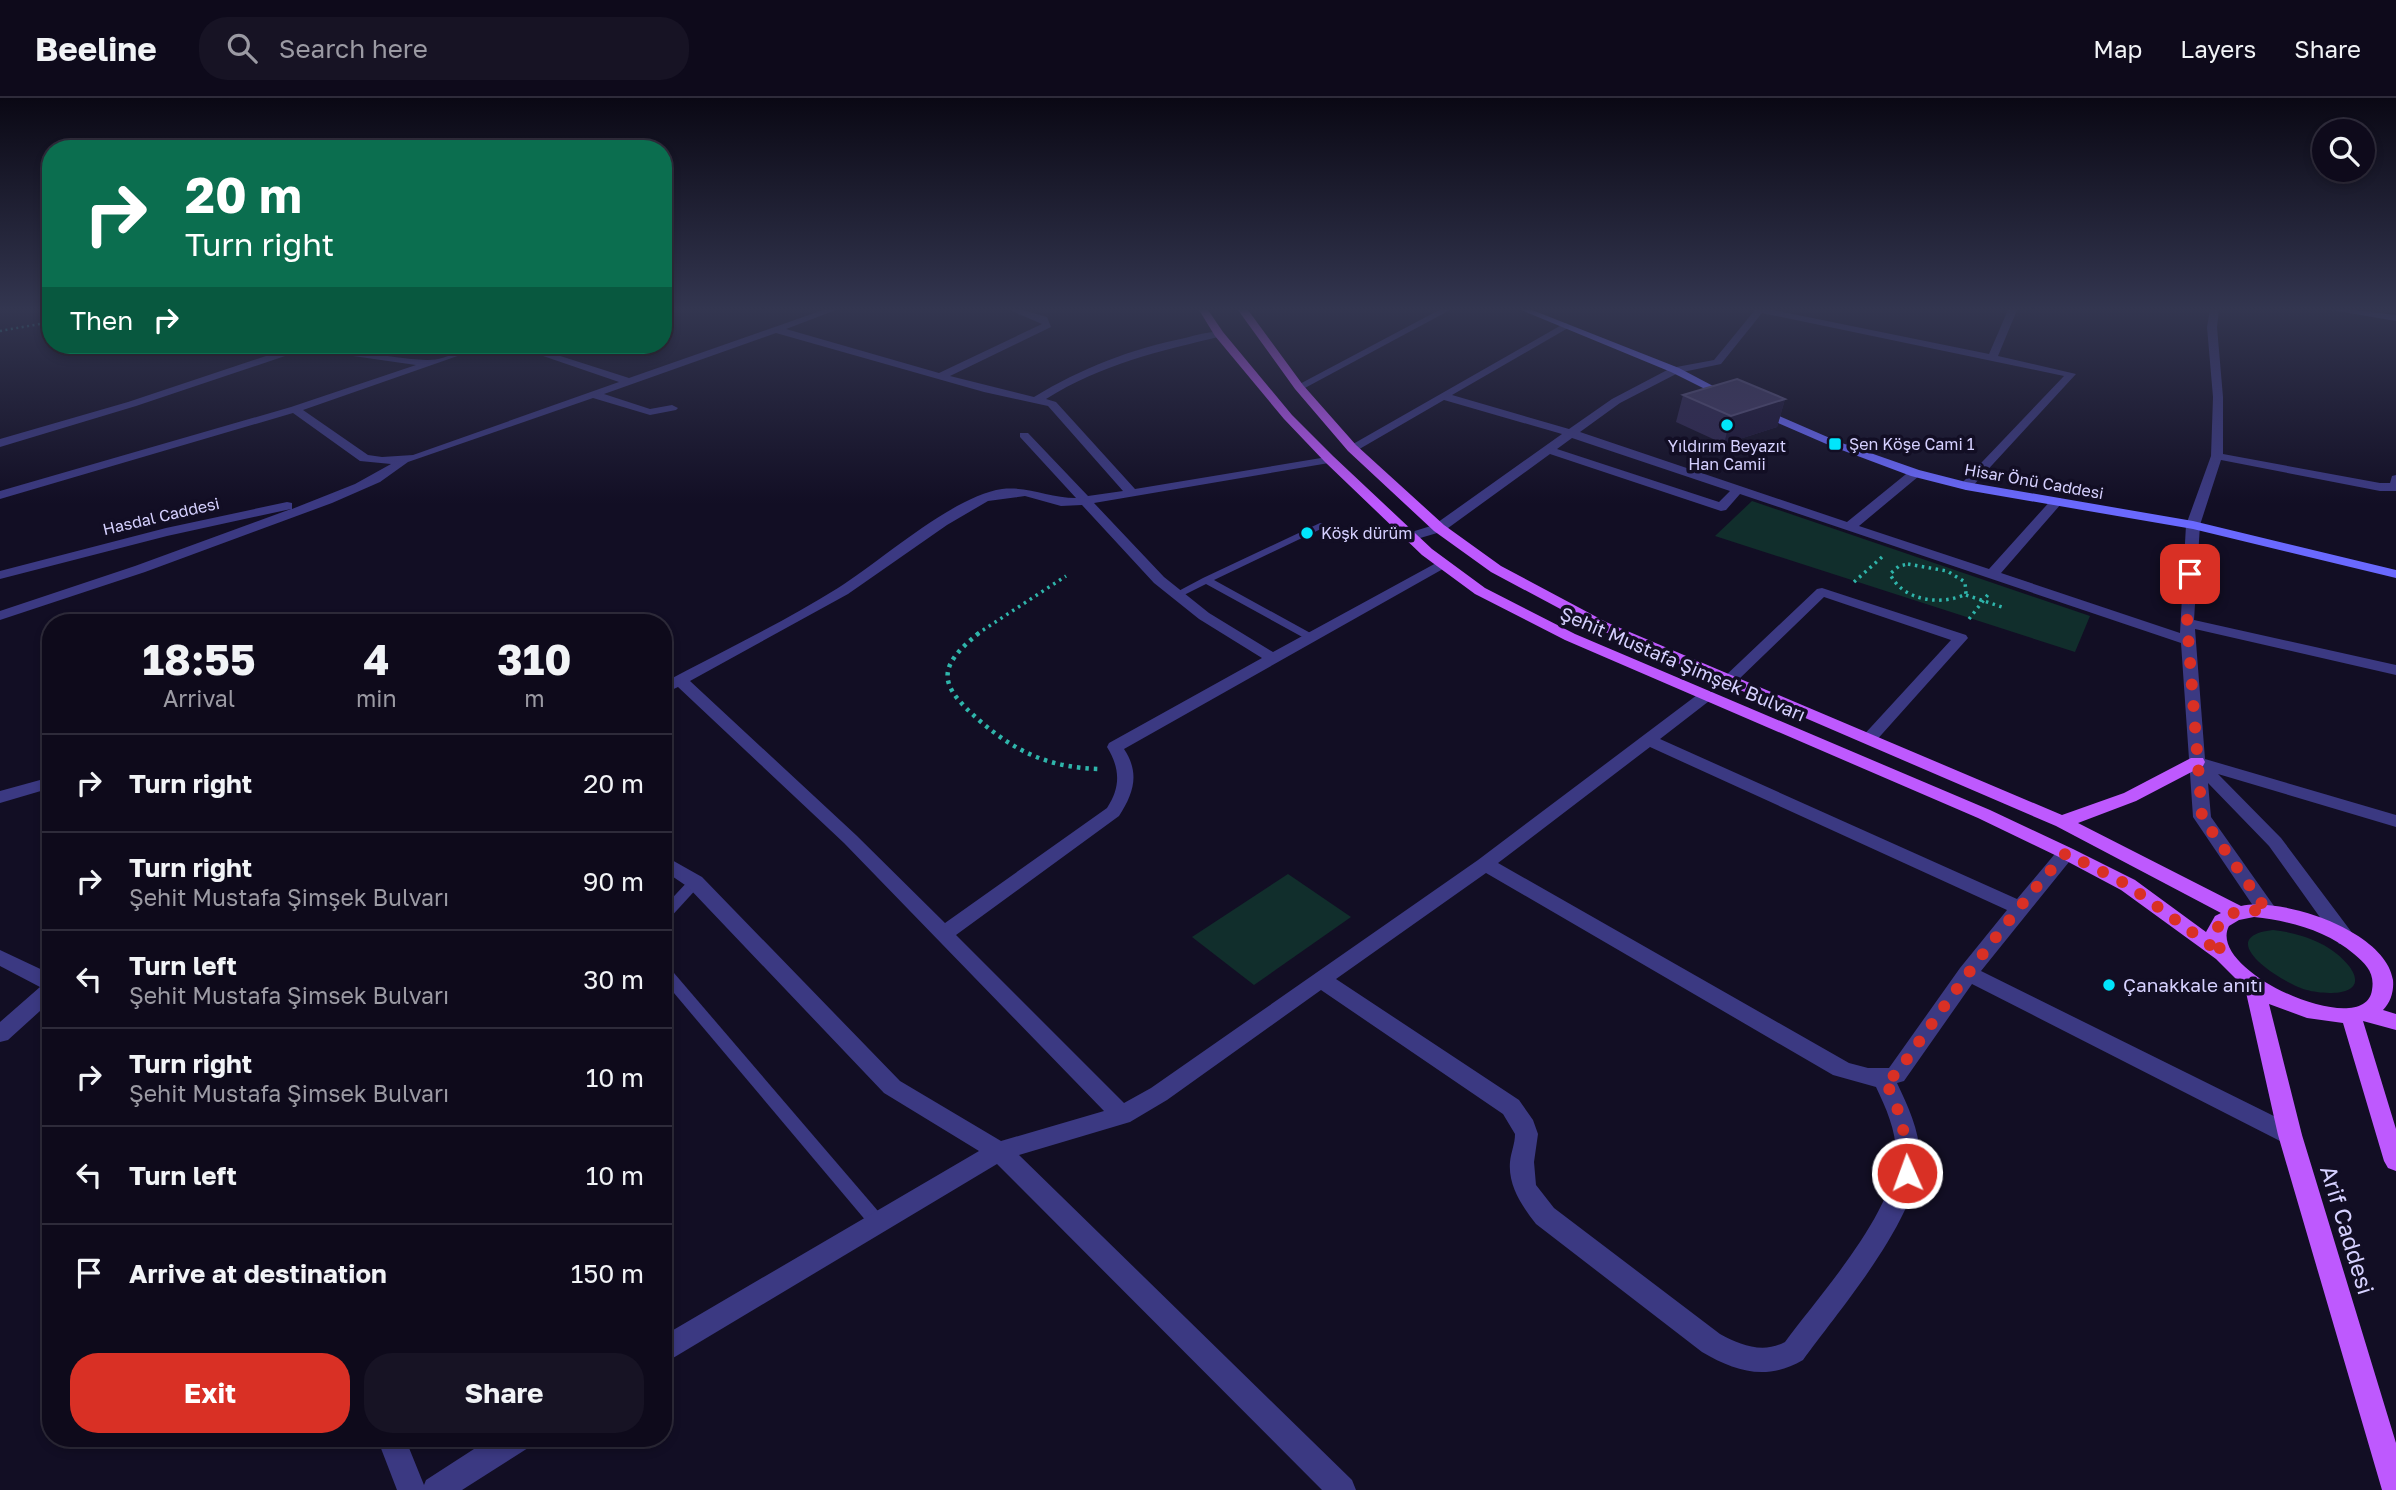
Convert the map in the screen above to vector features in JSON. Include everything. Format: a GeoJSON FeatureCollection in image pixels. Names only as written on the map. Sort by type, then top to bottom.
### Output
{"type":"FeatureCollection","features":[{"type":"Feature","properties":{"kind":"main road","name":"Şehit Mustafa Şimşek Bulvarı"},"geometry":{"type":"LineString","coordinates":[[1253,375],[1288,417],[1410,537],[1480,591],[1537,622],[2066,853],[2128,885],[2222,954],[2254,985]]}},
{"type":"Feature","properties":{"kind":"main road","name":"Şehit Mustafa Şimşek Bulvarı"},"geometry":{"type":"LineString","coordinates":[[1291,375],[1352,448],[1440,528],[1496,569],[1563,607],[2062,822],[2236,912]]}},
{"type":"Feature","properties":{"kind":"main road","name":"Hisar Önü Caddesi"},"geometry":{"type":"LineString","coordinates":[[1685,375],[1795,428],[1915,473],[1966,485],[2193,525],[2396,574]]}},
{"type":"Feature","properties":{"kind":"main road"},"geometry":{"type":"LineString","coordinates":[[2062,822],[2130,797],[2197,762]]}},
{"type":"Feature","properties":{"kind":"main road"},"geometry":{"type":"LineString","coordinates":[[2222,954],[2216,940],[2216,928],[2223,918],[2236,912],[2267,911],[2300,918],[2346,939],[2381,969],[2389,984],[2391,997],[2385,1008],[2362,1016]]}},
{"type":"Feature","properties":{"kind":"main road"},"geometry":{"type":"LineString","coordinates":[[2366,954],[2396,962]]}},
{"type":"Feature","properties":{"kind":"main road"},"geometry":{"type":"LineString","coordinates":[[2254,985],[2302,1008],[2396,1022]]}},
{"type":"Feature","properties":{"kind":"main road","name":"Arif Caddesi"},"geometry":{"type":"LineString","coordinates":[[2254,985],[2290,1135],[2396,1490]]}},
{"type":"Feature","properties":{"kind":"main road"},"geometry":{"type":"LineString","coordinates":[[2362,1016],[2379,1113],[2396,1161]]}},
{"type":"Feature","properties":{"kind":"street"},"geometry":{"type":"LineString","coordinates":[[0,443],[219,375]]}},
{"type":"Feature","properties":{"kind":"street"},"geometry":{"type":"LineString","coordinates":[[0,495],[295,409],[396,375]]}},
{"type":"Feature","properties":{"kind":"street"},"geometry":{"type":"LineString","coordinates":[[608,375],[630,382]]}},
{"type":"Feature","properties":{"kind":"street"},"geometry":{"type":"LineString","coordinates":[[295,409],[364,458],[404,460],[649,375]]}},
{"type":"Feature","properties":{"kind":"street"},"geometry":{"type":"LineString","coordinates":[[937,375],[1037,400],[1059,410],[1132,493]]}},
{"type":"Feature","properties":{"kind":"street"},"geometry":{"type":"LineString","coordinates":[[1037,400],[1080,375]]}},
{"type":"Feature","properties":{"kind":"street"},"geometry":{"type":"LineString","coordinates":[[1299,387],[1322,375]]}},
{"type":"Feature","properties":{"kind":"street"},"geometry":{"type":"LineString","coordinates":[[1352,448],[1479,375]]}},
{"type":"Feature","properties":{"kind":"street"},"geometry":{"type":"LineString","coordinates":[[1410,537],[1440,528],[1616,401],[1666,375]]}},
{"type":"Feature","properties":{"kind":"street"},"geometry":{"type":"LineString","coordinates":[[1966,485],[2070,375]]}},
{"type":"Feature","properties":{"kind":"street"},"geometry":{"type":"LineString","coordinates":[[2216,375],[2217,456],[2193,525],[2187,622],[2202,817],[2267,911]]}},
{"type":"Feature","properties":{"kind":"street"},"geometry":{"type":"LineString","coordinates":[[594,394],[650,412],[672,408]]}},
{"type":"Feature","properties":{"kind":"street"},"geometry":{"type":"LineString","coordinates":[[1442,396],[1570,433],[2190,641]]}},
{"type":"Feature","properties":{"kind":"street"},"geometry":{"type":"LineString","coordinates":[[1024,435],[1176,595],[1204,616],[1273,658]]}},
{"type":"Feature","properties":{"kind":"street"},"geometry":{"type":"LineString","coordinates":[[1546,449],[1721,507],[1738,489]]}},
{"type":"Feature","properties":{"kind":"street"},"geometry":{"type":"LineString","coordinates":[[2217,456],[2380,487],[2396,486],[2396,479]]}},
{"type":"Feature","properties":{"kind":"street"},"geometry":{"type":"LineString","coordinates":[[672,684],[843,591],[942,522],[984,498],[1002,493],[1025,492],[1061,502],[1085,501],[1329,459]]}},
{"type":"Feature","properties":{"kind":"street"},"geometry":{"type":"LineString","coordinates":[[0,616],[104,583],[331,498],[382,476],[404,460]]}},
{"type":"Feature","properties":{"kind":"street"},"geometry":{"type":"LineString","coordinates":[[1849,527],[1915,473]]}},
{"type":"Feature","properties":{"kind":"street","name":"Hasdal Caddesi"},"geometry":{"type":"LineString","coordinates":[[0,575],[166,532],[331,498]]}},
{"type":"Feature","properties":{"kind":"street"},"geometry":{"type":"LineString","coordinates":[[1997,576],[2057,502]]}},
{"type":"Feature","properties":{"kind":"street"},"geometry":{"type":"LineString","coordinates":[[945,933],[1113,812],[1126,789],[1127,767],[1115,747],[1443,565]]}},
{"type":"Feature","properties":{"kind":"street"},"geometry":{"type":"LineString","coordinates":[[1731,678],[1822,592],[1961,638],[1868,739]]}},
{"type":"Feature","properties":{"kind":"street"},"geometry":{"type":"LineString","coordinates":[[2187,622],[2396,670]]}},
{"type":"Feature","properties":{"kind":"street"},"geometry":{"type":"LineString","coordinates":[[672,686],[840,830],[945,933],[1122,1115]]}},
{"type":"Feature","properties":{"kind":"street"},"geometry":{"type":"LineString","coordinates":[[672,1346],[999,1150],[1122,1115],[1159,1094],[1485,864],[1707,695]]}},
{"type":"Feature","properties":{"kind":"street"},"geometry":{"type":"LineString","coordinates":[[1649,740],[2018,907]]}},
{"type":"Feature","properties":{"kind":"street"},"geometry":{"type":"LineString","coordinates":[[2197,762],[2396,821]]}},
{"type":"Feature","properties":{"kind":"street"},"geometry":{"type":"LineString","coordinates":[[2197,762],[2275,842],[2346,939]]}},
{"type":"Feature","properties":{"kind":"street"},"geometry":{"type":"LineString","coordinates":[[0,797],[42,785]]}},
{"type":"Feature","properties":{"kind":"street"},"geometry":{"type":"LineString","coordinates":[[1485,864],[1841,1069],[1863,1077],[1884,1079],[1896,1075],[1967,973],[2018,907],[2066,853]]}},
{"type":"Feature","properties":{"kind":"street"},"geometry":{"type":"LineString","coordinates":[[672,867],[695,882],[891,1087],[999,1150],[1342,1490]]}},
{"type":"Feature","properties":{"kind":"street"},"geometry":{"type":"LineString","coordinates":[[0,957],[42,978]]}},
{"type":"Feature","properties":{"kind":"street"},"geometry":{"type":"LineString","coordinates":[[1967,973],[2290,1135]]}},
{"type":"Feature","properties":{"kind":"street"},"geometry":{"type":"LineString","coordinates":[[1322,979],[1511,1107],[1519,1116],[1527,1135],[1528,1143],[1522,1161],[1524,1186],[1532,1202],[1545,1216],[1711,1343],[1730,1354],[1750,1360],[1782,1358],[1794,1350],[1887,1223],[1900,1199],[1907,1173],[1907,1145],[1896,1100],[1884,1079]]}},
{"type":"Feature","properties":{"kind":"street"},"geometry":{"type":"LineString","coordinates":[[0,1034],[42,997]]}},
{"type":"Feature","properties":{"kind":"street"},"geometry":{"type":"LineString","coordinates":[[394,1447],[411,1490]]}},
{"type":"Feature","properties":{"kind":"street"},"geometry":{"type":"LineString","coordinates":[[436,1490],[504,1447]]}},
{"type":"Feature","properties":{"kind":"lane"},"geometry":{"type":"LineString","coordinates":[[1176,595],[1320,526]]}},
{"type":"Feature","properties":{"kind":"lane"},"geometry":{"type":"LineString","coordinates":[[1206,580],[1310,637]]}},
{"type":"Feature","properties":{"kind":"lane"},"geometry":{"type":"LineString","coordinates":[[672,907],[695,882]]}},
{"type":"Feature","properties":{"kind":"lane"},"geometry":{"type":"LineString","coordinates":[[672,981],[878,1223]]}},
{"type":"Feature","properties":{"kind":"path"},"geometry":{"type":"LineString","coordinates":[[1854,582],[1898,543]]}},
{"type":"Feature","properties":{"kind":"path"},"geometry":{"type":"LineString","coordinates":[[1965,594],[1968,588],[1965,582],[1947,570],[1934,566],[1908,564],[1899,566],[1890,574],[1891,580],[1905,591],[1928,598],[1952,600],[1965,594],[2005,608]]}},
{"type":"Feature","properties":{"kind":"path"},"geometry":{"type":"LineString","coordinates":[[1066,576],[1016,607],[963,649],[949,664],[947,683],[960,702],[1002,742],[1026,756],[1073,768],[1127,767]]}},
{"type":"Feature","properties":{"kind":"path"},"geometry":{"type":"LineString","coordinates":[[1969,619],[1997,576]]}},
{"type":"Feature","properties":{"kind":"green space"},"geometry":{"type":"Polygon","coordinates":[[[1752,501],[2090,616],[2075,652],[1715,536],[1752,501]]]}},
{"type":"Feature","properties":{"kind":"green space"},"geometry":{"type":"Polygon","coordinates":[[[1288,874],[1351,917],[1254,985],[1192,937],[1288,874]]]}},
{"type":"Feature","properties":{"kind":"green space"},"geometry":{"type":"Polygon","coordinates":[[[2273,930],[2324,945],[2349,966],[2355,984],[2343,992],[2315,992],[2296,986],[2269,970],[2257,960],[2248,941],[2255,934],[2273,930]]]}},
{"type":"Feature","properties":{"kind":"building"},"geometry":{"type":"Polygon","coordinates":[[[1737,379],[1785,399],[1731,416],[1683,395],[1737,379]]]}},
{"type":"Feature","properties":{"kind":"place","name":"Yıldırım Beyazıt Han Camii"},"geometry":{"type":"Point","coordinates":[1727,425]}},
{"type":"Feature","properties":{"kind":"place","name":"Şen Köşe Cami 1"},"geometry":{"type":"Point","coordinates":[1835,444]}},
{"type":"Feature","properties":{"kind":"place","name":"Köşk dürüm"},"geometry":{"type":"Point","coordinates":[1307,533]}},
{"type":"Feature","properties":{"kind":"place","name":"Çanakkale anıtı"},"geometry":{"type":"Point","coordinates":[2109,985]}},
{"type":"Feature","properties":{"kind":"route"},"geometry":{"type":"LineString","coordinates":[[1907,1173],[1907,1145],[1903,1123],[1896,1100],[1884,1079],[1896,1075],[1967,973],[2018,907],[2066,853],[2128,885],[2222,954],[2216,940],[2216,928],[2223,918],[2236,912],[2267,911],[2202,817],[2187,622],[2190,574]]}}]}
